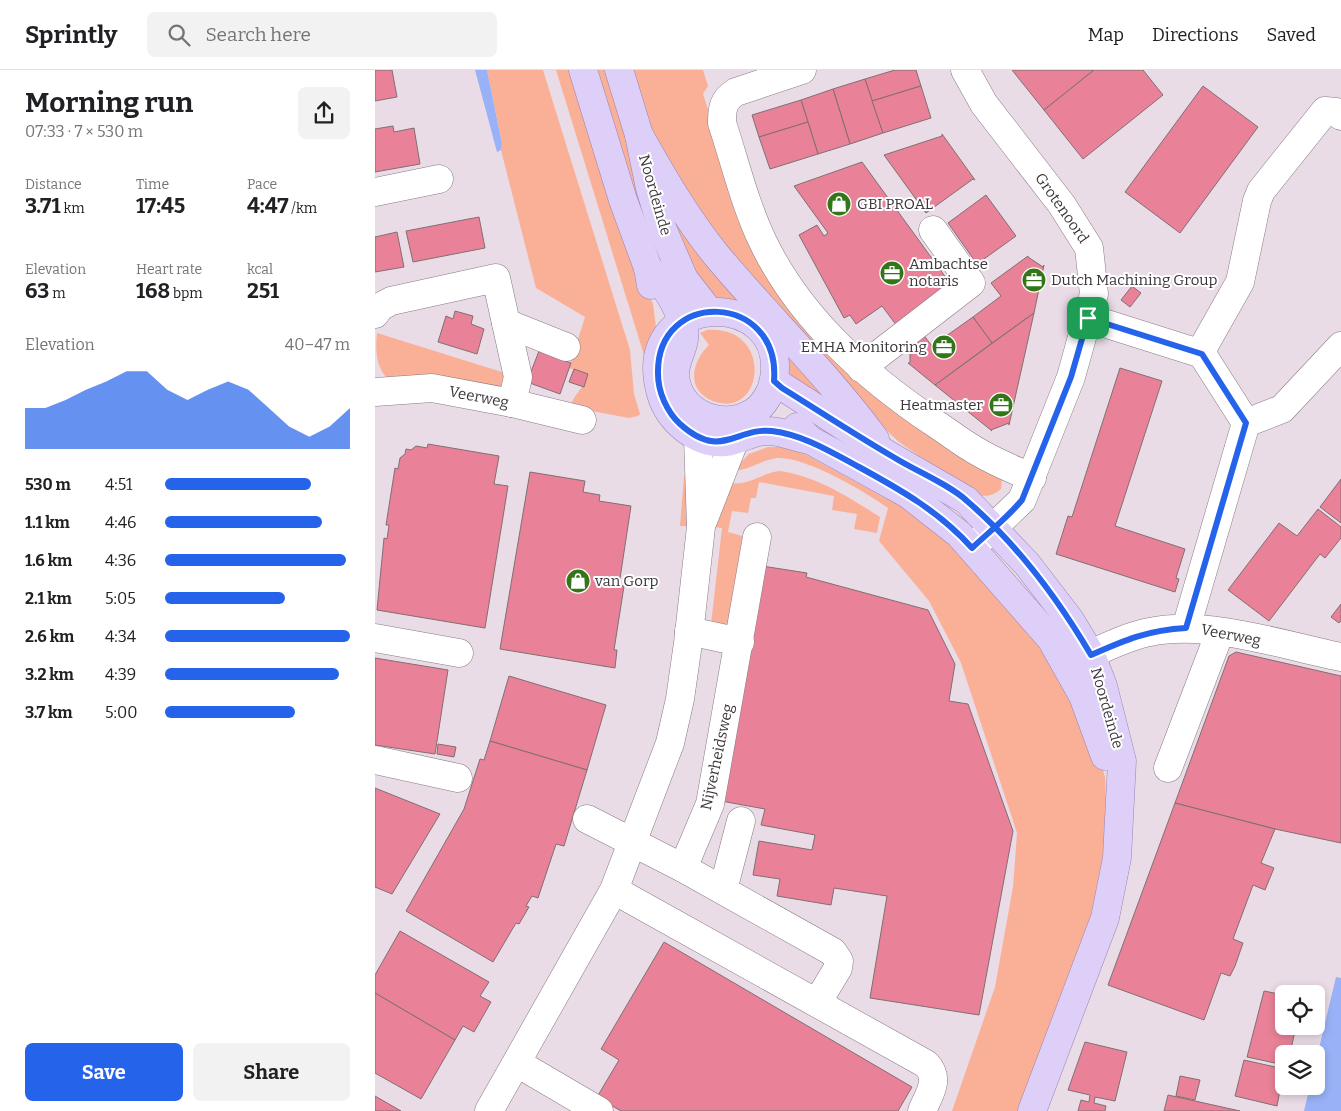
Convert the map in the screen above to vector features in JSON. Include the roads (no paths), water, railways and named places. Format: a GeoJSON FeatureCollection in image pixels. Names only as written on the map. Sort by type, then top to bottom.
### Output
{"type":"FeatureCollection","features":[{"type":"Feature","properties":{"kind":"main road","name":"Noordeinde"},"geometry":{"type":"LineString","coordinates":[[583,70],[623,200],[648,268],[662,283],[676,327]]}},
{"type":"Feature","properties":{"kind":"main road","name":"Noordeinde"},"geometry":{"type":"LineString","coordinates":[[619,70],[639,135],[650,188],[673,254],[684,279],[709,311]]}},
{"type":"Feature","properties":{"kind":"main road"},"geometry":{"type":"LineString","coordinates":[[639,135],[677,202],[716,255],[845,399],[885,453]]}},
{"type":"Feature","properties":{"kind":"main road"},"geometry":{"type":"LineString","coordinates":[[709,311],[726,312],[741,316],[754,325],[765,337],[773,353],[774,381],[766,399],[747,425],[726,442],[711,441],[698,437],[679,423],[669,412],[658,382],[657,366],[662,347],[676,327],[694,314],[709,311]]}},
{"type":"Feature","properties":{"kind":"main road"},"geometry":{"type":"LineString","coordinates":[[676,327],[685,340],[677,362],[675,376],[686,402],[695,410],[710,418],[723,422],[747,425]]}},
{"type":"Feature","properties":{"kind":"main road","name":"Noordeinde"},"geometry":{"type":"LineString","coordinates":[[774,381],[885,453],[966,500],[994,527],[1050,592],[1070,620],[1087,704],[1121,798],[1117,858],[1105,918],[1032,1111]]}},
{"type":"Feature","properties":{"kind":"main road","name":"Noordeinde"},"geometry":{"type":"LineString","coordinates":[[747,425],[810,440],[908,494],[939,516],[972,548],[1028,610],[1079,659]]}},
{"type":"Feature","properties":{"kind":"street"},"geometry":{"type":"LineString","coordinates":[[802,70],[736,92],[729,96],[722,107],[723,123],[756,226],[776,266],[813,316],[861,368],[882,386],[980,453],[1032,478]]}},
{"type":"Feature","properties":{"kind":"street","name":"Grotenoord"},"geometry":{"type":"LineString","coordinates":[[965,70],[984,104],[1062,205],[1089,248],[1094,294],[1071,377],[1022,500],[972,548]]}},
{"type":"Feature","properties":{"kind":"street"},"geometry":{"type":"LineString","coordinates":[[1202,354],[1205,344],[1240,282],[1257,200],[1261,191],[1325,111],[1336,112],[1341,116]]}},
{"type":"Feature","properties":{"kind":"street"},"geometry":{"type":"LineString","coordinates":[[375,192],[439,179]]}},
{"type":"Feature","properties":{"kind":"street"},"geometry":{"type":"LineString","coordinates":[[861,368],[971,283],[933,230]]}},
{"type":"Feature","properties":{"kind":"street"},"geometry":{"type":"LineString","coordinates":[[375,314],[380,307],[391,301],[496,278],[518,377],[512,403]]}},
{"type":"Feature","properties":{"kind":"street"},"geometry":{"type":"LineString","coordinates":[[1088,318],[1202,354],[1246,423],[1186,628]]}},
{"type":"Feature","properties":{"kind":"street"},"geometry":{"type":"LineString","coordinates":[[507,323],[566,347]]}},
{"type":"Feature","properties":{"kind":"street"},"geometry":{"type":"LineString","coordinates":[[1246,423],[1282,409],[1341,346]]}},
{"type":"Feature","properties":{"kind":"street","name":"Veerweg"},"geometry":{"type":"LineString","coordinates":[[375,392],[432,388],[512,403],[581,420]]}},
{"type":"Feature","properties":{"kind":"street"},"geometry":{"type":"LineString","coordinates":[[701,527],[747,425]]}},
{"type":"Feature","properties":{"kind":"street"},"geometry":{"type":"LineString","coordinates":[[489,1111],[614,890],[634,843],[670,743],[680,698],[701,527],[698,437]]}},
{"type":"Feature","properties":{"kind":"street","name":"Nijverheidsweg"},"geometry":{"type":"LineString","coordinates":[[683,868],[710,804],[757,537]]}},
{"type":"Feature","properties":{"kind":"street","name":"Veerweg"},"geometry":{"type":"LineString","coordinates":[[1079,659],[1135,636],[1149,632],[1186,628],[1220,632],[1341,657]]}},
{"type":"Feature","properties":{"kind":"street"},"geometry":{"type":"LineString","coordinates":[[689,631],[740,642]]}},
{"type":"Feature","properties":{"kind":"street"},"geometry":{"type":"LineString","coordinates":[[1168,768],[1220,632]]}},
{"type":"Feature","properties":{"kind":"street"},"geometry":{"type":"LineString","coordinates":[[375,638],[459,653]]}},
{"type":"Feature","properties":{"kind":"street"},"geometry":{"type":"LineString","coordinates":[[375,760],[458,778]]}},
{"type":"Feature","properties":{"kind":"street"},"geometry":{"type":"LineString","coordinates":[[587,819],[683,868],[833,952],[839,961],[838,968],[817,1003]]}},
{"type":"Feature","properties":{"kind":"street"},"geometry":{"type":"LineString","coordinates":[[723,890],[741,821]]}},
{"type":"Feature","properties":{"kind":"street"},"geometry":{"type":"LineString","coordinates":[[614,890],[926,1064],[933,1071],[935,1081],[922,1111]]}},
{"type":"Feature","properties":{"kind":"street"},"geometry":{"type":"LineString","coordinates":[[517,1063],[599,1111]]}},
{"type":"Feature","properties":{"kind":"water"},"geometry":{"type":"Polygon","coordinates":[[[475,70],[487,70],[502,144],[501,150],[497,152],[475,70]]]}},
{"type":"Feature","properties":{"kind":"water"},"geometry":{"type":"Polygon","coordinates":[[[1336,977],[1341,978],[1341,1111],[1304,1111],[1308,1095],[1325,1095],[1325,1045],[1320,1045],[1322,1035],[1325,1035],[1325,1023],[1336,977]]]}},
{"type":"Feature","properties":{"kind":"place","name":"GBI PROAL"},"geometry":{"type":"Point","coordinates":[839,204]}},
{"type":"Feature","properties":{"kind":"place","name":"Ambachtse notaris"},"geometry":{"type":"Point","coordinates":[892,273]}},
{"type":"Feature","properties":{"kind":"place","name":"Dutch Machining Group"},"geometry":{"type":"Point","coordinates":[1034,280]}},
{"type":"Feature","properties":{"kind":"place","name":"EMHA Monitoring"},"geometry":{"type":"Point","coordinates":[944,347]}},
{"type":"Feature","properties":{"kind":"place","name":"Heatmaster"},"geometry":{"type":"Point","coordinates":[1001,405]}},
{"type":"Feature","properties":{"kind":"place","name":"van Gorp"},"geometry":{"type":"Point","coordinates":[578,581]}}]}
